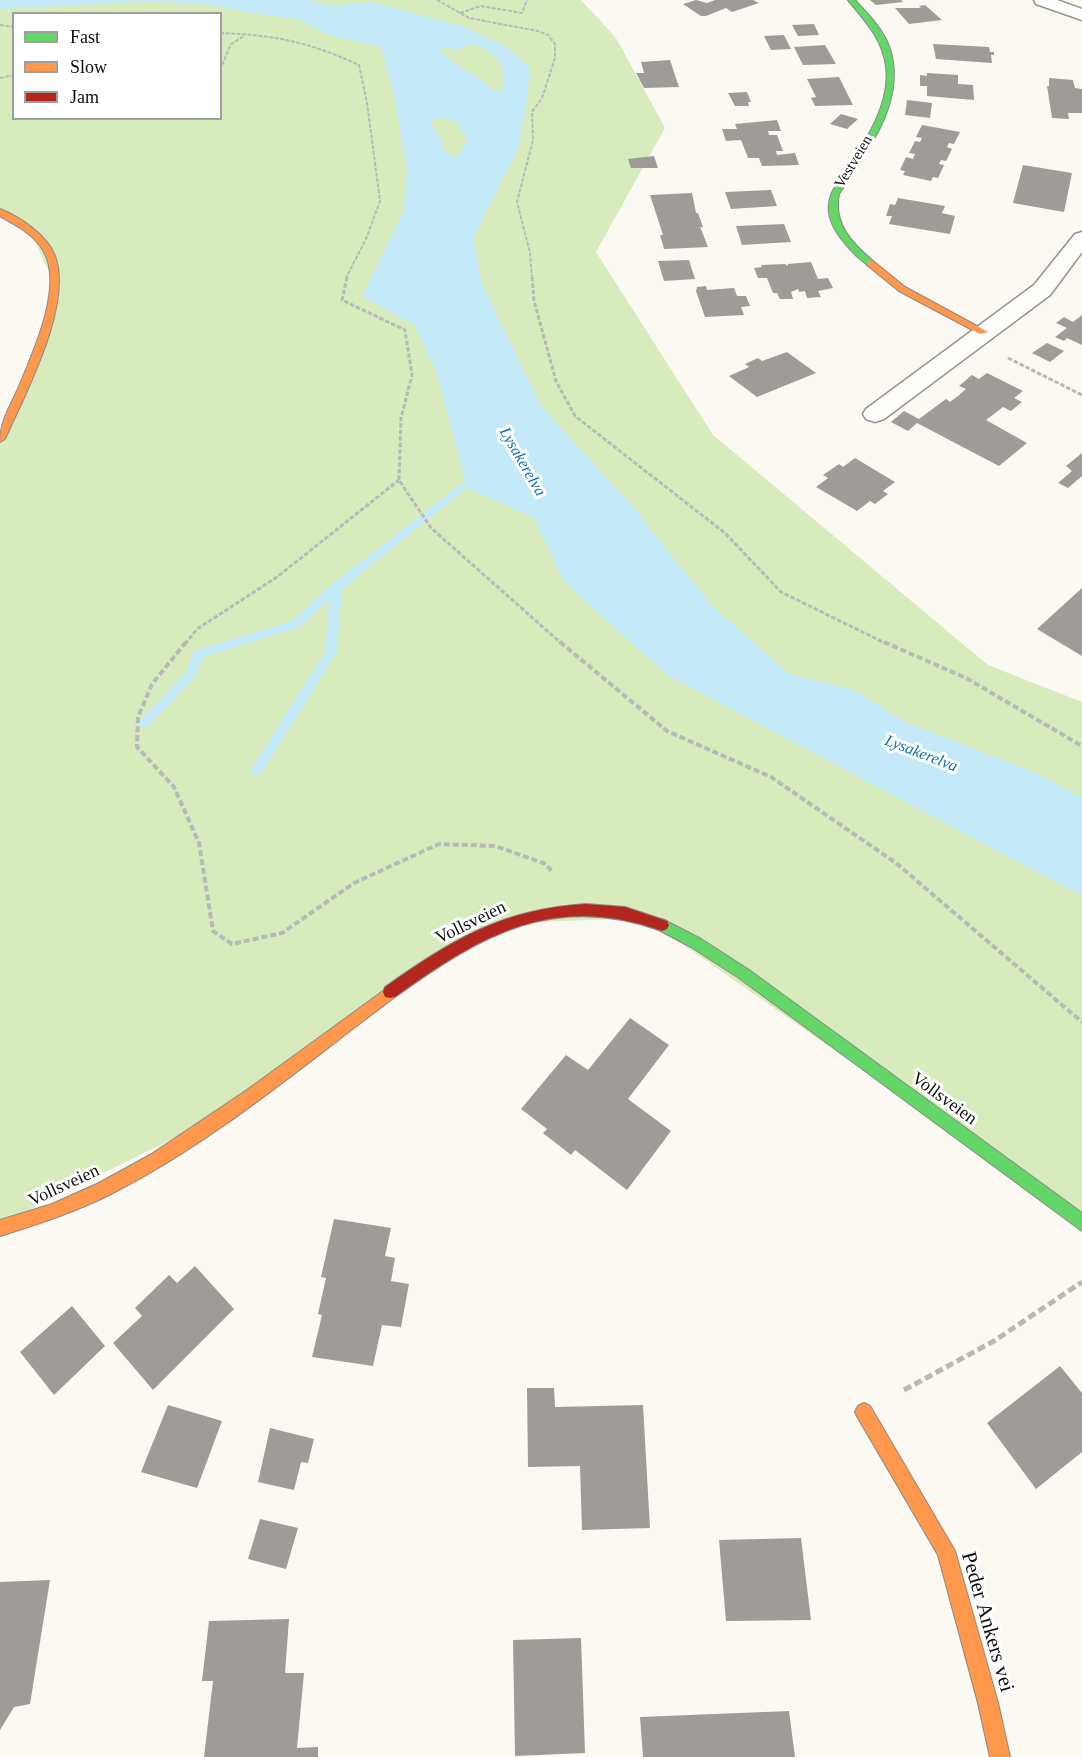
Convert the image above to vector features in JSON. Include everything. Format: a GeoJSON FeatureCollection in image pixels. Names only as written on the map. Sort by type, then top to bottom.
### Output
{"type":"FeatureCollection","features":[{"type":"Feature","properties":{"kind":"main road","name":"Vestveien"},"geometry":{"type":"LineString","coordinates":[[851,0],[886,44],[891,63],[890,82],[883,116],[835,194],[831,205],[835,225],[859,254],[902,289],[979,337]]}},
{"type":"Feature","properties":{"kind":"main road"},"geometry":{"type":"LineString","coordinates":[[0,212],[42,243],[51,257],[56,287],[52,313],[0,439]]}},
{"type":"Feature","properties":{"kind":"main road","name":"Vollsveien"},"geometry":{"type":"LineString","coordinates":[[0,1228],[31,1222],[78,1202],[139,1170],[225,1113],[459,945],[505,922],[543,913],[579,911],[608,912],[645,918],[691,939],[753,981],[1082,1223]]}},
{"type":"Feature","properties":{"kind":"main road","name":"Peder Ankers vei"},"geometry":{"type":"LineString","coordinates":[[864,1412],[946,1551],[988,1703],[1000,1757]]}},
{"type":"Feature","properties":{"kind":"street"},"geometry":{"type":"LineString","coordinates":[[1042,0],[1082,15]]}},
{"type":"Feature","properties":{"kind":"street"},"geometry":{"type":"LineString","coordinates":[[875,414],[1042,290],[1082,238]]}},
{"type":"Feature","properties":{"kind":"path"},"geometry":{"type":"LineString","coordinates":[[436,0],[448,4],[466,18],[536,31],[551,37],[555,43],[554,62],[547,78],[544,100],[532,112],[533,140],[517,202],[530,254],[534,302],[556,381],[575,416],[725,532],[781,592],[887,645],[966,678],[1082,746]]}},
{"type":"Feature","properties":{"kind":"path"},"geometry":{"type":"LineString","coordinates":[[459,14],[481,6],[522,13],[527,0]]}},
{"type":"Feature","properties":{"kind":"path"},"geometry":{"type":"LineString","coordinates":[[222,33],[244,36],[267,35],[325,49],[359,65],[367,103],[380,201],[366,239],[345,279],[342,300],[405,330],[412,375],[401,418],[399,480],[431,528],[578,658],[667,731],[771,777],[896,863],[1082,1022]]}},
{"type":"Feature","properties":{"kind":"path"},"geometry":{"type":"LineString","coordinates":[[222,65],[231,44],[244,36]]}},
{"type":"Feature","properties":{"kind":"path"},"geometry":{"type":"LineString","coordinates":[[222,51],[227,54]]}},
{"type":"Feature","properties":{"kind":"path"},"geometry":{"type":"LineString","coordinates":[[979,337],[1082,395]]}},
{"type":"Feature","properties":{"kind":"path"},"geometry":{"type":"LineString","coordinates":[[399,480],[277,577],[197,629],[152,684],[138,717],[137,747],[174,787],[199,843],[213,931],[232,944],[282,933],[354,883],[439,844],[495,846],[546,864],[579,911]]}},
{"type":"Feature","properties":{"kind":"path"},"geometry":{"type":"LineString","coordinates":[[864,1412],[994,1341],[1082,1282]]}},
{"type":"Feature","properties":{"kind":"green space"},"geometry":{"type":"Polygon","coordinates":[[[0,0],[581,0],[616,38],[665,128],[596,252],[713,435],[988,665],[1082,702],[1082,1223],[645,918],[505,923],[225,1113],[0,1224],[0,442],[40,342],[56,287],[31,233],[0,213],[0,0]]]}},
{"type":"Feature","properties":{"kind":"water","name":"Lysakerelva"},"geometry":{"type":"Polygon","coordinates":[[[0,0],[310,0],[329,6],[372,2],[467,28],[508,48],[530,68],[526,107],[518,149],[473,238],[482,284],[541,406],[633,507],[711,605],[789,674],[854,690],[907,723],[1036,773],[1082,798],[1082,896],[667,675],[564,582],[534,518],[467,488],[437,373],[414,325],[362,296],[403,212],[407,171],[394,94],[381,47],[326,34],[298,19],[244,12],[214,5],[151,1],[0,9],[0,0]],[[474,44],[454,50],[443,47],[439,49],[451,61],[480,79],[493,91],[504,90],[503,73],[498,61],[489,52],[474,44]],[[437,118],[431,124],[443,142],[443,151],[457,157],[468,138],[460,130],[458,123],[449,119],[437,118]]]}},
{"type":"Feature","properties":{"kind":"building"},"geometry":{"type":"Polygon","coordinates":[[[696,0],[707,3],[715,0],[753,0],[759,3],[732,12],[726,8],[701,16],[683,4],[696,0]]]}},
{"type":"Feature","properties":{"kind":"building"},"geometry":{"type":"Polygon","coordinates":[[[870,0],[901,0],[903,2],[876,5],[870,0]]]}},
{"type":"Feature","properties":{"kind":"building"},"geometry":{"type":"Polygon","coordinates":[[[925,5],[942,20],[909,24],[895,8],[921,8],[919,6],[925,5]]]}},
{"type":"Feature","properties":{"kind":"building"},"geometry":{"type":"Polygon","coordinates":[[[814,24],[819,35],[798,36],[792,25],[814,24]]]}},
{"type":"Feature","properties":{"kind":"building"},"geometry":{"type":"Polygon","coordinates":[[[784,35],[791,49],[771,50],[764,36],[784,35]]]}},
{"type":"Feature","properties":{"kind":"building"},"geometry":{"type":"Polygon","coordinates":[[[933,44],[989,47],[990,52],[994,52],[994,55],[991,55],[992,63],[936,59],[933,44]]]}},
{"type":"Feature","properties":{"kind":"building"},"geometry":{"type":"Polygon","coordinates":[[[825,45],[836,64],[803,65],[794,47],[825,45]]]}},
{"type":"Feature","properties":{"kind":"building"},"geometry":{"type":"Polygon","coordinates":[[[670,60],[679,87],[644,88],[636,73],[644,73],[641,62],[670,60]]]}},
{"type":"Feature","properties":{"kind":"building"},"geometry":{"type":"Polygon","coordinates":[[[927,73],[958,75],[958,84],[973,85],[974,100],[927,96],[927,86],[920,86],[920,75],[927,76],[927,73]]]}},
{"type":"Feature","properties":{"kind":"building"},"geometry":{"type":"Polygon","coordinates":[[[839,77],[853,105],[815,106],[811,98],[816,97],[807,79],[839,77]]]}},
{"type":"Feature","properties":{"kind":"building"},"geometry":{"type":"Polygon","coordinates":[[[1049,78],[1073,80],[1075,88],[1082,89],[1082,113],[1068,113],[1069,119],[1052,118],[1047,86],[1049,86],[1049,78]]]}},
{"type":"Feature","properties":{"kind":"building"},"geometry":{"type":"Polygon","coordinates":[[[747,92],[751,102],[748,102],[749,106],[735,106],[728,93],[747,92]]]}},
{"type":"Feature","properties":{"kind":"building"},"geometry":{"type":"Polygon","coordinates":[[[907,100],[932,103],[930,118],[905,115],[907,100]]]}},
{"type":"Feature","properties":{"kind":"building"},"geometry":{"type":"Polygon","coordinates":[[[841,114],[858,119],[847,129],[830,124],[841,114]]]}},
{"type":"Feature","properties":{"kind":"building"},"geometry":{"type":"Polygon","coordinates":[[[777,120],[781,131],[768,131],[769,135],[777,135],[783,151],[776,151],[777,155],[795,153],[799,165],[762,166],[759,158],[748,158],[741,140],[726,141],[722,129],[737,129],[735,124],[777,120]]]}},
{"type":"Feature","properties":{"kind":"building"},"geometry":{"type":"Polygon","coordinates":[[[922,125],[960,132],[954,144],[949,143],[947,147],[952,149],[946,161],[941,160],[939,164],[944,165],[938,178],[933,177],[931,181],[903,175],[905,171],[900,170],[906,157],[913,159],[915,154],[909,153],[915,141],[920,142],[922,138],[916,137],[922,125]]]}},
{"type":"Feature","properties":{"kind":"building"},"geometry":{"type":"Polygon","coordinates":[[[654,156],[658,168],[631,168],[628,159],[654,156]]]}},
{"type":"Feature","properties":{"kind":"building"},"geometry":{"type":"Polygon","coordinates":[[[1023,165],[1072,173],[1064,212],[1013,203],[1023,165]]]}},
{"type":"Feature","properties":{"kind":"building"},"geometry":{"type":"Polygon","coordinates":[[[771,190],[777,206],[731,209],[725,192],[771,190]]]}},
{"type":"Feature","properties":{"kind":"building"},"geometry":{"type":"Polygon","coordinates":[[[692,193],[696,213],[703,227],[700,227],[708,247],[664,249],[660,235],[663,235],[650,195],[692,193]]]}},
{"type":"Feature","properties":{"kind":"building"},"geometry":{"type":"Polygon","coordinates":[[[898,198],[945,206],[942,213],[955,216],[950,234],[889,224],[892,216],[886,216],[890,204],[895,205],[898,198]]]}},
{"type":"Feature","properties":{"kind":"building"},"geometry":{"type":"Polygon","coordinates":[[[784,224],[791,242],[742,245],[736,226],[784,224]]]}},
{"type":"Feature","properties":{"kind":"building"},"geometry":{"type":"Polygon","coordinates":[[[689,260],[695,279],[664,281],[658,261],[689,260]]]}},
{"type":"Feature","properties":{"kind":"building"},"geometry":{"type":"Polygon","coordinates":[[[811,262],[818,279],[828,278],[833,288],[818,291],[821,297],[807,298],[805,291],[799,292],[798,289],[791,292],[793,299],[780,299],[777,293],[773,293],[767,278],[758,278],[754,268],[762,267],[761,265],[785,264],[788,266],[788,264],[811,262]]]}},
{"type":"Feature","properties":{"kind":"building"},"geometry":{"type":"Polygon","coordinates":[[[706,286],[707,290],[734,288],[737,296],[746,296],[750,306],[741,307],[744,315],[705,317],[696,291],[697,287],[706,286]]]}},
{"type":"Feature","properties":{"kind":"building"},"geometry":{"type":"Polygon","coordinates":[[[1082,315],[1082,345],[1067,338],[1064,341],[1055,337],[1067,328],[1056,323],[1064,317],[1073,322],[1082,315]]]}},
{"type":"Feature","properties":{"kind":"building"},"geometry":{"type":"Polygon","coordinates":[[[1047,343],[1064,351],[1050,362],[1032,353],[1047,343]]]}},
{"type":"Feature","properties":{"kind":"building"},"geometry":{"type":"Polygon","coordinates":[[[787,352],[816,373],[757,397],[729,376],[749,367],[745,364],[758,358],[762,361],[787,352]]]}},
{"type":"Feature","properties":{"kind":"building"},"geometry":{"type":"Polygon","coordinates":[[[987,373],[1023,391],[1014,398],[1022,402],[1011,411],[1003,407],[986,420],[1027,443],[999,466],[917,423],[908,431],[891,422],[904,411],[919,419],[946,399],[950,402],[958,396],[966,389],[959,386],[972,375],[979,379],[987,373]]]}},
{"type":"Feature","properties":{"kind":"building"},"geometry":{"type":"Polygon","coordinates":[[[1082,453],[1082,476],[1068,488],[1058,483],[1072,471],[1066,466],[1082,453]]]}},
{"type":"Feature","properties":{"kind":"building"},"geometry":{"type":"Polygon","coordinates":[[[855,458],[895,482],[883,491],[888,494],[875,504],[870,501],[857,511],[816,487],[828,478],[823,475],[839,464],[843,467],[855,458]]]}},
{"type":"Feature","properties":{"kind":"building"},"geometry":{"type":"Polygon","coordinates":[[[1082,588],[1082,656],[1037,629],[1082,588]]]}},
{"type":"Feature","properties":{"kind":"building"},"geometry":{"type":"Polygon","coordinates":[[[630,1018],[669,1045],[628,1099],[671,1131],[627,1190],[575,1150],[571,1155],[543,1133],[547,1129],[521,1109],[566,1055],[588,1070],[630,1018]]]}},
{"type":"Feature","properties":{"kind":"building"},"geometry":{"type":"Polygon","coordinates":[[[334,1219],[391,1228],[385,1256],[395,1258],[391,1281],[409,1284],[401,1327],[382,1325],[373,1366],[312,1357],[322,1315],[318,1314],[326,1278],[321,1277],[334,1219]]]}},
{"type":"Feature","properties":{"kind":"building"},"geometry":{"type":"Polygon","coordinates":[[[195,1266],[234,1309],[153,1390],[113,1343],[142,1316],[135,1308],[169,1275],[177,1283],[195,1266]]]}},
{"type":"Feature","properties":{"kind":"building"},"geometry":{"type":"Polygon","coordinates":[[[72,1306],[105,1346],[54,1395],[20,1352],[72,1306]]]}},
{"type":"Feature","properties":{"kind":"building"},"geometry":{"type":"Polygon","coordinates":[[[1060,1366],[1082,1393],[1082,1452],[1036,1489],[987,1423],[1060,1366]]]}},
{"type":"Feature","properties":{"kind":"building"},"geometry":{"type":"Polygon","coordinates":[[[527,1388],[554,1388],[555,1407],[643,1405],[650,1528],[582,1530],[580,1466],[528,1467],[527,1388]]]}},
{"type":"Feature","properties":{"kind":"building"},"geometry":{"type":"Polygon","coordinates":[[[168,1405],[222,1421],[197,1488],[141,1472],[168,1405]]]}},
{"type":"Feature","properties":{"kind":"building"},"geometry":{"type":"Polygon","coordinates":[[[270,1428],[314,1439],[308,1463],[301,1462],[294,1490],[258,1482],[270,1428]]]}},
{"type":"Feature","properties":{"kind":"building"},"geometry":{"type":"Polygon","coordinates":[[[260,1519],[298,1528],[286,1569],[248,1559],[260,1519]]]}},
{"type":"Feature","properties":{"kind":"building"},"geometry":{"type":"Polygon","coordinates":[[[801,1538],[811,1620],[726,1621],[719,1540],[801,1538]]]}},
{"type":"Feature","properties":{"kind":"building"},"geometry":{"type":"Polygon","coordinates":[[[50,1580],[30,1704],[14,1707],[0,1730],[0,1582],[50,1580]]]}},
{"type":"Feature","properties":{"kind":"building"},"geometry":{"type":"Polygon","coordinates":[[[289,1619],[285,1673],[304,1673],[297,1748],[318,1747],[318,1757],[204,1757],[213,1681],[202,1681],[209,1621],[289,1619]]]}},
{"type":"Feature","properties":{"kind":"building"},"geometry":{"type":"Polygon","coordinates":[[[581,1638],[585,1753],[515,1756],[513,1640],[581,1638]]]}},
{"type":"Feature","properties":{"kind":"building"},"geometry":{"type":"Polygon","coordinates":[[[789,1711],[795,1757],[643,1757],[640,1717],[789,1711]]]}},
{"type":"Feature","properties":{"kind":"waterway"},"geometry":{"type":"LineString","coordinates":[[336,587],[478,474]]}},
{"type":"Feature","properties":{"kind":"waterway"},"geometry":{"type":"LineString","coordinates":[[144,724],[191,674],[198,654],[296,624],[336,587]]}},
{"type":"Feature","properties":{"kind":"waterway"},"geometry":{"type":"LineString","coordinates":[[256,771],[331,652],[336,587]]}},
{"type":"Feature","properties":{"kind":"traffic: fast"},"geometry":{"type":"LineString","coordinates":[[851,0],[880,35],[890,68],[890,87],[885,106],[867,144],[835,194],[833,204],[833,214],[841,233],[870,263]]}},
{"type":"Feature","properties":{"kind":"traffic: fast"},"geometry":{"type":"LineString","coordinates":[[662,925],[696,943],[744,974],[1082,1223]]}},
{"type":"Feature","properties":{"kind":"traffic: slow"},"geometry":{"type":"LineString","coordinates":[[0,212],[29,230],[42,242],[51,257],[54,276],[53,299],[39,349],[0,439]]}},
{"type":"Feature","properties":{"kind":"traffic: slow"},"geometry":{"type":"LineString","coordinates":[[870,263],[902,289],[983,332]]}},
{"type":"Feature","properties":{"kind":"traffic: slow"},"geometry":{"type":"LineString","coordinates":[[0,1228],[53,1211],[105,1188],[156,1160],[253,1095],[390,992]]}},
{"type":"Feature","properties":{"kind":"traffic: slow"},"geometry":{"type":"LineString","coordinates":[[864,1412],[946,1551],[988,1703],[1000,1757]]}},
{"type":"Feature","properties":{"kind":"traffic: jam"},"geometry":{"type":"LineString","coordinates":[[390,992],[458,946],[481,934],[530,916],[586,910],[605,911],[634,915],[662,925]]}}]}
